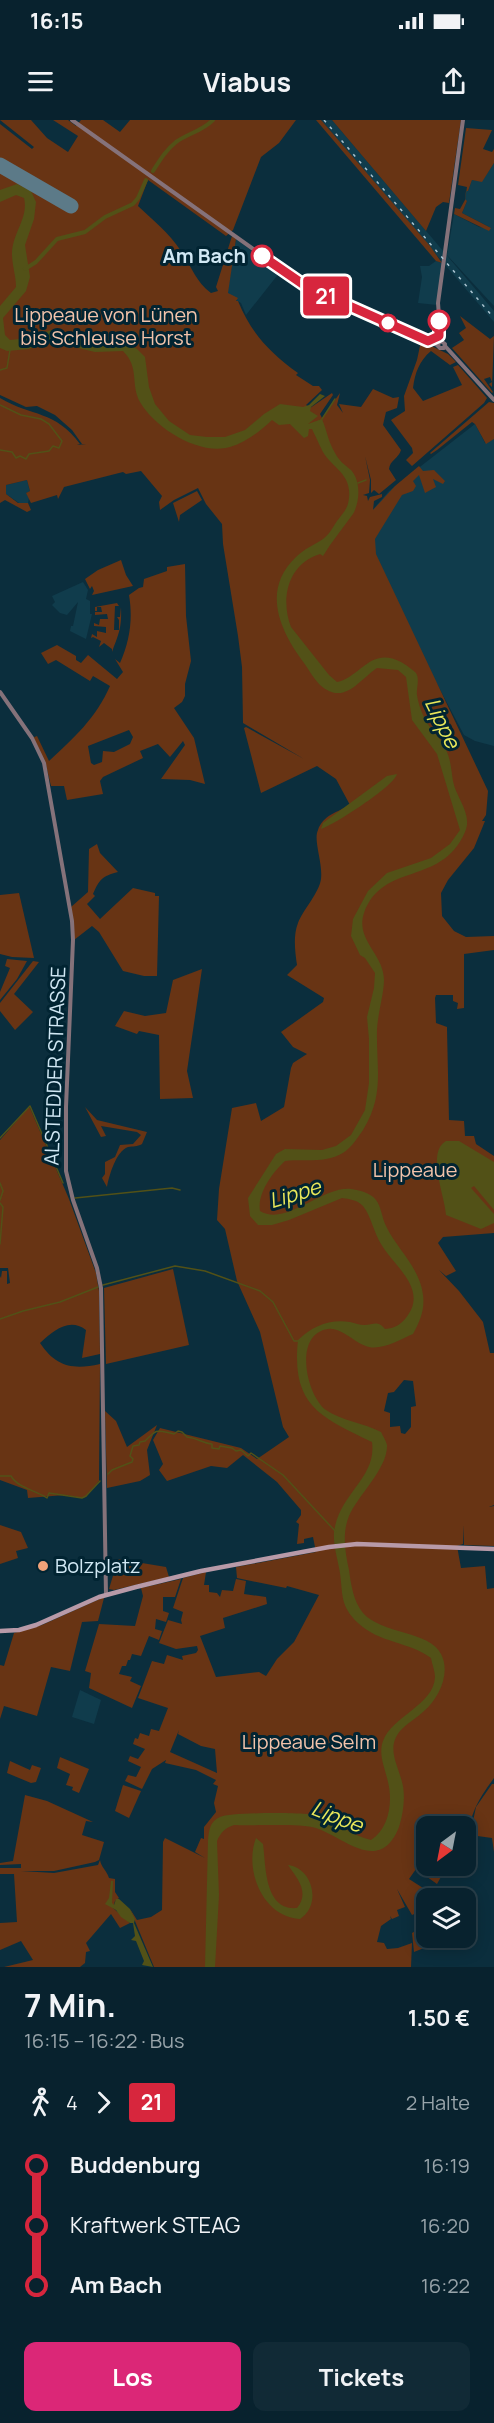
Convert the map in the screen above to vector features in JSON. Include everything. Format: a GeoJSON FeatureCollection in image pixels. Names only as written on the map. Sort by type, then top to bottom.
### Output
{"type":"FeatureCollection","features":[{"type":"Feature","properties":{"kind":"main road"},"geometry":{"type":"LineString","coordinates":[[0,1631],[19,1630],[36,1625],[106,1595],[201,1571],[329,1547],[349,1545],[494,1549]]}},
{"type":"Feature","properties":{"kind":"street"},"geometry":{"type":"LineString","coordinates":[[72,120],[307,287],[418,337],[439,343]]}},
{"type":"Feature","properties":{"kind":"street"},"geometry":{"type":"LineString","coordinates":[[464,120],[438,303],[439,343],[440,348],[444,347],[453,354],[492,398]]}},
{"type":"Feature","properties":{"kind":"street"},"geometry":{"type":"LineString","coordinates":[[428,341],[437,338],[440,333]]}},
{"type":"Feature","properties":{"kind":"street","name":"ALSTEDDER STRASSE"},"geometry":{"type":"LineString","coordinates":[[0,692],[32,738],[44,764],[72,921],[66,1171],[73,1200],[97,1268],[101,1288],[106,1595]]}},
{"type":"Feature","properties":{"kind":"shaded area"},"geometry":{"type":"Polygon","coordinates":[[[321,120],[332,120],[494,311],[494,322],[321,120]]]}},
{"type":"Feature","properties":{"kind":"shaded area"},"geometry":{"type":"Polygon","coordinates":[[[494,163],[494,306],[447,255],[454,214],[479,227],[491,228],[462,213],[467,201],[465,200],[466,191],[472,180],[482,181],[494,163]]]}},
{"type":"Feature","properties":{"kind":"shaded area"},"geometry":{"type":"Polygon","coordinates":[[[17,184],[31,191],[36,202],[34,219],[25,245],[30,277],[26,291],[3,318],[5,335],[10,340],[30,338],[51,330],[93,339],[123,341],[145,357],[149,387],[155,404],[169,421],[190,435],[225,437],[245,430],[280,404],[303,407],[309,405],[320,394],[325,396],[311,407],[310,411],[318,416],[308,424],[322,419],[337,456],[357,480],[358,498],[353,514],[323,556],[320,554],[300,566],[289,583],[286,605],[291,627],[337,682],[352,675],[373,660],[381,658],[401,662],[416,673],[417,695],[421,709],[426,721],[446,750],[453,781],[467,819],[465,832],[455,849],[442,861],[384,886],[373,897],[364,913],[363,931],[380,962],[384,980],[377,1029],[377,1093],[370,1117],[350,1148],[343,1153],[319,1160],[285,1161],[267,1183],[260,1204],[260,1211],[270,1215],[281,1214],[340,1190],[351,1189],[368,1194],[378,1203],[386,1226],[418,1276],[423,1295],[423,1311],[413,1334],[392,1344],[374,1348],[338,1331],[328,1329],[317,1333],[310,1342],[306,1366],[313,1392],[326,1410],[381,1432],[387,1445],[383,1463],[353,1508],[345,1529],[346,1556],[357,1603],[371,1620],[416,1636],[435,1646],[444,1661],[444,1677],[439,1692],[429,1706],[396,1737],[393,1750],[403,1787],[403,1811],[399,1827],[391,1841],[382,1849],[372,1851],[361,1849],[309,1826],[234,1825],[222,1833],[217,1841],[219,1895],[215,1967],[205,1967],[208,1840],[212,1823],[220,1817],[239,1814],[314,1815],[328,1819],[358,1836],[371,1840],[386,1822],[390,1806],[382,1756],[383,1741],[395,1724],[420,1703],[433,1687],[435,1672],[431,1658],[366,1630],[352,1617],[345,1606],[334,1532],[337,1518],[369,1466],[372,1442],[338,1425],[313,1406],[305,1395],[299,1380],[297,1362],[298,1340],[322,1325],[342,1321],[362,1325],[377,1324],[385,1329],[398,1325],[406,1318],[413,1305],[411,1286],[386,1252],[366,1210],[358,1202],[342,1198],[289,1220],[272,1225],[258,1225],[250,1216],[248,1198],[276,1154],[285,1149],[322,1150],[336,1146],[351,1135],[365,1110],[369,1083],[367,1017],[375,973],[365,958],[360,955],[351,936],[353,919],[368,891],[387,873],[431,858],[450,844],[460,830],[437,754],[412,720],[406,677],[398,670],[377,668],[357,685],[344,692],[329,691],[320,685],[295,651],[282,624],[277,597],[279,583],[285,570],[299,554],[327,535],[345,511],[348,502],[347,482],[325,455],[312,429],[309,429],[308,436],[304,438],[290,424],[279,425],[272,420],[253,436],[230,447],[218,449],[192,444],[167,430],[147,412],[137,395],[133,370],[123,351],[95,352],[48,341],[29,349],[7,351],[0,348],[0,306],[16,287],[12,258],[13,246],[25,205],[24,198],[16,195],[0,202],[0,190],[17,184]]]}},
{"type":"Feature","properties":{"kind":"shaded area"},"geometry":{"type":"Polygon","coordinates":[[[236,239],[280,272],[246,315],[241,303],[227,295],[236,239]]]}},
{"type":"Feature","properties":{"kind":"shaded area"},"geometry":{"type":"Polygon","coordinates":[[[436,261],[442,263],[437,305],[418,303],[422,277],[420,266],[429,266],[436,261]]]}},
{"type":"Feature","properties":{"kind":"shaded area"},"geometry":{"type":"Polygon","coordinates":[[[475,424],[485,443],[494,439],[494,746],[475,741],[464,735],[373,553],[370,513],[389,491],[475,424]]]}},
{"type":"Feature","properties":{"kind":"shaded area"},"geometry":{"type":"Polygon","coordinates":[[[27,480],[30,491],[26,493],[29,498],[28,503],[19,503],[6,494],[6,485],[27,480]]]}},
{"type":"Feature","properties":{"kind":"shaded area"},"geometry":{"type":"Polygon","coordinates":[[[83,582],[88,590],[86,599],[90,601],[90,614],[92,614],[86,639],[70,631],[78,602],[67,615],[60,613],[52,605],[55,602],[52,596],[83,582]]]}},
{"type":"Feature","properties":{"kind":"shaded area"},"geometry":{"type":"Polygon","coordinates":[[[397,774],[375,796],[321,829],[323,823],[387,776],[397,774]]]}},
{"type":"Feature","properties":{"kind":"shaded area"},"geometry":{"type":"Polygon","coordinates":[[[446,1141],[459,1141],[494,1162],[494,1210],[474,1186],[471,1188],[494,1214],[494,1223],[481,1229],[446,1215],[438,1175],[437,1155],[440,1147],[446,1141]]]}},
{"type":"Feature","properties":{"kind":"shaded area"},"geometry":{"type":"Polygon","coordinates":[[[80,1690],[101,1700],[94,1724],[72,1717],[80,1690]]]}},
{"type":"Feature","properties":{"kind":"shaded area"},"geometry":{"type":"Polygon","coordinates":[[[256,1838],[263,1844],[266,1874],[273,1895],[278,1902],[286,1907],[297,1908],[301,1902],[301,1885],[288,1865],[304,1873],[309,1880],[312,1888],[311,1905],[300,1919],[275,1910],[259,1889],[252,1863],[256,1838]]]}},
{"type":"Feature","properties":{"kind":"shaded area"},"geometry":{"type":"Polygon","coordinates":[[[111,1881],[113,1881],[112,1903],[114,1905],[116,1899],[119,1899],[130,1909],[153,1967],[142,1965],[144,1961],[136,1941],[131,1940],[135,1936],[133,1923],[105,1904],[109,1898],[111,1881]]]}},
{"type":"Feature","properties":{"kind":"green space"},"geometry":{"type":"Polygon","coordinates":[[[0,120],[31,120],[47,138],[68,152],[78,136],[53,120],[68,120],[76,126],[81,120],[103,120],[120,132],[130,120],[296,120],[279,143],[261,157],[233,230],[226,236],[148,180],[138,206],[171,238],[197,279],[211,293],[218,291],[216,287],[232,236],[236,239],[228,293],[238,298],[236,301],[255,333],[270,350],[298,373],[296,375],[313,386],[319,386],[322,390],[306,405],[310,408],[332,393],[333,395],[320,414],[322,418],[340,393],[337,405],[343,413],[339,404],[361,407],[373,389],[393,398],[399,397],[397,408],[386,412],[383,425],[401,450],[389,469],[396,480],[379,494],[374,490],[371,493],[371,480],[365,456],[370,480],[369,493],[363,495],[367,496],[368,501],[370,497],[382,494],[382,497],[374,501],[373,510],[395,486],[419,466],[423,471],[434,470],[445,481],[443,484],[433,479],[436,487],[425,493],[419,475],[413,481],[416,486],[413,491],[402,495],[375,539],[376,554],[488,791],[486,815],[482,821],[485,821],[474,848],[448,880],[441,893],[442,916],[454,931],[466,937],[494,936],[494,950],[464,954],[464,1008],[457,1009],[458,1003],[453,1001],[453,995],[436,995],[435,998],[436,1023],[447,1027],[449,1120],[464,1121],[465,1136],[474,1136],[476,1144],[494,1156],[494,1233],[443,1237],[438,1243],[456,1271],[446,1276],[439,1270],[483,1322],[490,1353],[494,1353],[494,1505],[489,1507],[494,1506],[494,1546],[464,1545],[464,1525],[463,1544],[457,1546],[461,1568],[485,1566],[487,1589],[494,1588],[494,1778],[482,1795],[473,1816],[416,1816],[416,1869],[409,1879],[423,1888],[416,1888],[416,1913],[412,1915],[397,1889],[405,1907],[397,1910],[399,1916],[392,1919],[390,1916],[391,1919],[381,1926],[377,1942],[384,1943],[387,1949],[412,1943],[411,1967],[154,1967],[130,1909],[137,1920],[151,1917],[162,1910],[163,1842],[165,1838],[205,1858],[195,1852],[201,1838],[204,1839],[204,1827],[216,1812],[214,1803],[218,1786],[213,1784],[216,1780],[196,1770],[165,1763],[166,1760],[152,1769],[142,1789],[125,1781],[128,1775],[136,1777],[141,1767],[128,1761],[130,1756],[138,1759],[145,1749],[133,1744],[135,1738],[138,1739],[140,1733],[149,1736],[151,1729],[159,1731],[168,1708],[138,1698],[152,1661],[164,1664],[167,1655],[183,1660],[182,1656],[196,1653],[198,1650],[197,1646],[176,1649],[159,1643],[168,1620],[182,1624],[183,1612],[173,1608],[183,1578],[206,1572],[204,1585],[209,1585],[209,1592],[217,1593],[220,1597],[222,1590],[233,1591],[236,1579],[246,1581],[244,1594],[266,1597],[267,1604],[223,1618],[225,1628],[200,1636],[216,1677],[259,1672],[266,1676],[277,1659],[294,1642],[319,1595],[287,1586],[286,1588],[237,1578],[236,1567],[316,1552],[313,1537],[304,1539],[304,1543],[297,1544],[299,1524],[296,1522],[301,1515],[301,1510],[277,1482],[243,1455],[227,1468],[211,1466],[167,1481],[159,1470],[163,1464],[153,1440],[160,1428],[241,1448],[257,1459],[289,1437],[283,1427],[260,1332],[237,1281],[225,1229],[217,1220],[219,1189],[232,1108],[256,1103],[261,1121],[284,1107],[293,1063],[307,1054],[293,1047],[281,1032],[323,1002],[324,998],[287,975],[297,965],[296,928],[320,884],[318,830],[327,817],[350,805],[336,779],[317,766],[261,793],[244,728],[246,727],[304,759],[243,723],[242,667],[222,524],[206,504],[198,488],[160,510],[159,502],[162,496],[141,471],[126,474],[123,472],[64,487],[58,499],[57,495],[31,503],[26,493],[30,491],[27,480],[6,485],[6,494],[18,503],[28,503],[31,510],[27,512],[5,500],[0,503],[0,398],[43,415],[71,433],[80,444],[77,445],[86,444],[82,444],[72,430],[55,415],[37,406],[26,407],[0,395],[0,124],[32,149],[34,147],[0,120]],[[404,1380],[394,1392],[388,1393],[384,1411],[390,1413],[390,1427],[400,1426],[401,1433],[405,1434],[411,1427],[411,1407],[416,1406],[413,1381],[404,1380]],[[179,1730],[170,1752],[217,1773],[215,1749],[201,1746],[178,1734],[179,1730]]]}},
{"type":"Feature","properties":{"kind":"green space"},"geometry":{"type":"Polygon","coordinates":[[[316,120],[321,120],[430,246],[442,263],[436,261],[316,120]]]}},
{"type":"Feature","properties":{"kind":"green space"},"geometry":{"type":"Polygon","coordinates":[[[332,120],[461,120],[449,203],[443,202],[436,207],[426,231],[332,120]]]}},
{"type":"Feature","properties":{"kind":"green space"},"geometry":{"type":"Polygon","coordinates":[[[466,128],[492,130],[483,149],[492,152],[494,149],[494,163],[482,182],[472,180],[466,191],[467,187],[458,185],[466,128]]]}},
{"type":"Feature","properties":{"kind":"green space"},"geometry":{"type":"Polygon","coordinates":[[[465,199],[467,201],[462,213],[491,228],[489,231],[454,214],[455,208],[460,209],[465,199]]]}},
{"type":"Feature","properties":{"kind":"green space"},"geometry":{"type":"Polygon","coordinates":[[[460,316],[490,339],[494,336],[492,387],[489,384],[492,382],[490,377],[484,379],[492,393],[452,348],[464,340],[459,333],[466,328],[460,316]]]}},
{"type":"Feature","properties":{"kind":"green space"},"geometry":{"type":"Polygon","coordinates":[[[421,341],[448,354],[456,362],[450,365],[431,351],[423,359],[416,372],[413,388],[423,401],[462,385],[453,367],[458,365],[487,398],[412,466],[406,460],[413,453],[412,448],[391,420],[405,411],[404,396],[421,341]]]}},
{"type":"Feature","properties":{"kind":"green space"},"geometry":{"type":"Polygon","coordinates":[[[489,402],[494,403],[494,439],[486,444],[472,422],[430,453],[489,402]]]}},
{"type":"Feature","properties":{"kind":"green space"},"geometry":{"type":"Polygon","coordinates":[[[197,491],[202,500],[180,515],[179,522],[173,503],[197,491]]]}},
{"type":"Feature","properties":{"kind":"green space"},"geometry":{"type":"Polygon","coordinates":[[[121,560],[133,586],[92,595],[94,591],[92,586],[90,589],[85,579],[98,570],[121,560]]]}},
{"type":"Feature","properties":{"kind":"green space"},"geometry":{"type":"Polygon","coordinates":[[[185,564],[186,616],[191,661],[185,684],[185,696],[182,702],[174,708],[194,738],[205,784],[190,780],[161,779],[185,745],[183,741],[170,757],[158,744],[140,751],[143,758],[103,777],[100,781],[103,794],[67,800],[64,786],[51,786],[45,761],[32,738],[37,736],[49,761],[76,736],[91,718],[110,686],[93,676],[90,681],[56,660],[48,664],[41,653],[57,645],[76,656],[76,660],[81,663],[88,655],[117,679],[123,672],[115,659],[120,663],[130,629],[129,595],[143,587],[144,579],[167,571],[167,567],[185,564]],[[129,730],[88,746],[91,763],[94,765],[102,762],[103,751],[114,752],[130,744],[133,737],[129,730]]]}},
{"type":"Feature","properties":{"kind":"green space"},"geometry":{"type":"Polygon","coordinates":[[[117,603],[119,606],[115,606],[114,630],[119,630],[117,617],[120,617],[121,607],[121,621],[119,631],[112,652],[112,649],[104,643],[99,647],[101,641],[91,638],[92,634],[97,637],[97,631],[106,633],[106,627],[94,626],[94,623],[99,625],[100,619],[108,619],[107,614],[95,615],[95,612],[102,612],[101,607],[97,607],[95,611],[95,607],[117,603]]]}},
{"type":"Feature","properties":{"kind":"green space"},"geometry":{"type":"Polygon","coordinates":[[[97,844],[100,853],[118,872],[102,879],[93,894],[95,896],[87,904],[100,919],[133,888],[159,896],[157,976],[144,976],[123,971],[99,932],[92,926],[74,940],[71,907],[88,892],[89,849],[97,844]]]}},
{"type":"Feature","properties":{"kind":"green space"},"geometry":{"type":"Polygon","coordinates":[[[19,893],[34,958],[0,954],[0,895],[19,893]]]}},
{"type":"Feature","properties":{"kind":"green space"},"geometry":{"type":"Polygon","coordinates":[[[7,959],[27,961],[17,979],[0,1000],[0,992],[10,968],[5,966],[7,959]]]}},
{"type":"Feature","properties":{"kind":"green space"},"geometry":{"type":"Polygon","coordinates":[[[33,961],[39,962],[14,994],[33,1012],[15,1030],[0,1011],[0,1003],[33,961]]]}},
{"type":"Feature","properties":{"kind":"green space"},"geometry":{"type":"Polygon","coordinates":[[[202,969],[187,1071],[193,1098],[160,1099],[159,1035],[139,1031],[137,1034],[115,1026],[124,1011],[145,1016],[166,1013],[173,980],[202,969]]]}},
{"type":"Feature","properties":{"kind":"green space"},"geometry":{"type":"Polygon","coordinates":[[[85,1107],[97,1120],[147,1132],[142,1144],[128,1147],[120,1153],[111,1171],[107,1187],[102,1178],[105,1174],[105,1162],[115,1157],[120,1145],[133,1144],[141,1135],[137,1132],[101,1126],[106,1136],[101,1137],[85,1107]]]}},
{"type":"Feature","properties":{"kind":"green space"},"geometry":{"type":"Polygon","coordinates":[[[30,1108],[69,1199],[96,1273],[99,1291],[100,1354],[82,1358],[86,1330],[80,1326],[62,1327],[40,1343],[52,1357],[66,1365],[81,1367],[100,1364],[99,1481],[86,1497],[82,1498],[65,1495],[28,1498],[27,1490],[0,1480],[0,1276],[1,1278],[2,1271],[7,1271],[7,1284],[10,1283],[8,1268],[0,1268],[0,1140],[30,1108]]]}},
{"type":"Feature","properties":{"kind":"green space"},"geometry":{"type":"Polygon","coordinates":[[[173,1269],[189,1345],[106,1364],[104,1288],[173,1269]]]}},
{"type":"Feature","properties":{"kind":"green space"},"geometry":{"type":"Polygon","coordinates":[[[105,1411],[116,1421],[127,1447],[157,1425],[147,1450],[150,1475],[140,1481],[107,1488],[105,1411]]]}},
{"type":"Feature","properties":{"kind":"green space"},"geometry":{"type":"Polygon","coordinates":[[[0,1525],[21,1532],[28,1548],[16,1551],[18,1558],[0,1564],[0,1525]]]}},
{"type":"Feature","properties":{"kind":"green space"},"geometry":{"type":"Polygon","coordinates":[[[118,1559],[166,1567],[169,1577],[114,1590],[109,1589],[118,1559]]]}},
{"type":"Feature","properties":{"kind":"green space"},"geometry":{"type":"Polygon","coordinates":[[[181,1579],[175,1597],[163,1597],[163,1611],[169,1613],[166,1622],[156,1619],[155,1629],[162,1631],[159,1640],[149,1636],[141,1656],[132,1654],[126,1666],[122,1666],[119,1674],[132,1677],[130,1681],[141,1686],[132,1708],[89,1688],[91,1673],[85,1671],[99,1624],[135,1626],[143,1596],[141,1588],[181,1579]]]}},
{"type":"Feature","properties":{"kind":"green space"},"geometry":{"type":"Polygon","coordinates":[[[104,1598],[98,1621],[82,1622],[70,1671],[51,1667],[37,1716],[4,1706],[0,1719],[0,1665],[4,1666],[14,1633],[42,1625],[104,1598]]]}},
{"type":"Feature","properties":{"kind":"green space"},"geometry":{"type":"Polygon","coordinates":[[[60,1757],[89,1769],[79,1793],[72,1790],[73,1787],[66,1785],[70,1774],[57,1768],[60,1757]]]}},
{"type":"Feature","properties":{"kind":"green space"},"geometry":{"type":"Polygon","coordinates":[[[10,1761],[30,1770],[32,1765],[41,1768],[36,1782],[31,1783],[7,1773],[10,1761]]]}},
{"type":"Feature","properties":{"kind":"green space"},"geometry":{"type":"Polygon","coordinates":[[[494,1784],[494,1852],[492,1838],[476,1836],[476,1816],[474,1816],[476,1807],[494,1784]]]}},
{"type":"Feature","properties":{"kind":"green space"},"geometry":{"type":"Polygon","coordinates":[[[123,1785],[141,1791],[129,1818],[115,1811],[123,1785]]]}},
{"type":"Feature","properties":{"kind":"green space"},"geometry":{"type":"Polygon","coordinates":[[[25,1795],[47,1801],[93,1822],[86,1821],[82,1835],[104,1842],[99,1860],[95,1862],[54,1871],[21,1871],[54,1873],[98,1865],[100,1860],[109,1878],[115,1879],[115,1892],[119,1898],[115,1901],[113,1908],[130,1923],[120,1928],[111,1914],[86,1943],[90,1951],[86,1952],[85,1963],[80,1967],[4,1967],[33,1960],[21,1941],[0,1950],[0,1923],[17,1922],[14,1874],[0,1874],[0,1868],[21,1868],[21,1864],[0,1865],[0,1863],[13,1861],[25,1795]]]}},
{"type":"Feature","properties":{"kind":"green space"},"geometry":{"type":"Polygon","coordinates":[[[426,1876],[441,1876],[437,1884],[426,1876]]]}},
{"type":"Feature","properties":{"kind":"green space"},"geometry":{"type":"Polygon","coordinates":[[[416,1931],[416,1948],[424,1948],[414,1952],[412,1933],[416,1931]]]}},
{"type":"Feature","properties":{"kind":"waterway"},"geometry":{"type":"LineString","coordinates":[[153,171],[176,142],[213,120]]}},
{"type":"Feature","properties":{"kind":"waterway"},"geometry":{"type":"LineString","coordinates":[[25,269],[36,262],[57,239],[85,232],[105,217],[133,204],[146,180]]}},
{"type":"Feature","properties":{"kind":"waterway"},"geometry":{"type":"LineString","coordinates":[[0,370],[7,368],[10,350]]}},
{"type":"Feature","properties":{"kind":"waterway"},"geometry":{"type":"LineString","coordinates":[[322,419],[335,399]]}},
{"type":"Feature","properties":{"kind":"waterway"},"geometry":{"type":"LineString","coordinates":[[0,405],[21,415],[41,419],[49,424],[62,441],[59,448],[53,446],[49,451],[29,454],[26,459],[20,456],[16,458],[12,452],[0,450]]}},
{"type":"Feature","properties":{"kind":"waterway"},"geometry":{"type":"LineString","coordinates":[[358,483],[366,480]]}},
{"type":"Feature","properties":{"kind":"waterway"},"geometry":{"type":"LineString","coordinates":[[0,1138],[30,1106],[63,1183]]}},
{"type":"Feature","properties":{"kind":"waterway"},"geometry":{"type":"LineString","coordinates":[[0,1183],[3,1191],[0,1200]]}},
{"type":"Feature","properties":{"kind":"waterway"},"geometry":{"type":"LineString","coordinates":[[75,1198],[172,1188],[180,1190]]}},
{"type":"Feature","properties":{"kind":"waterway"},"geometry":{"type":"LineString","coordinates":[[0,1203],[3,1207],[0,1244]]}},
{"type":"Feature","properties":{"kind":"waterway"},"geometry":{"type":"LineString","coordinates":[[103,1285],[175,1266],[205,1271],[260,1291],[273,1302],[294,1341],[299,1341]]}},
{"type":"Feature","properties":{"kind":"waterway"},"geometry":{"type":"LineString","coordinates":[[0,1319],[60,1302],[98,1287]]}},
{"type":"Feature","properties":{"kind":"waterway"},"geometry":{"type":"LineString","coordinates":[[108,1474],[132,1462],[133,1459],[130,1456],[133,1446],[139,1445],[155,1432],[174,1434],[178,1431],[182,1432],[187,1437],[212,1444],[212,1448],[219,1449],[220,1446],[232,1448],[236,1451],[241,1450],[248,1456],[251,1453],[283,1475],[336,1532]]}},
{"type":"Feature","properties":{"kind":"waterway"},"geometry":{"type":"LineString","coordinates":[[0,1476],[11,1476],[22,1486],[47,1498],[49,1493],[82,1498],[100,1481]]}},
{"type":"Feature","properties":{"kind":"runway"},"geometry":{"type":"LineString","coordinates":[[0,165],[71,206]]}},
{"type":"Feature","properties":{"kind":"railway"},"geometry":{"type":"LineString","coordinates":[[324,120],[494,318]]}},
{"type":"Feature","properties":{"kind":"bus line","name":"21"},"geometry":{"type":"LineString","coordinates":[[262,256],[307,287],[428,341],[439,336],[439,321]]}},
{"type":"Feature","properties":{"kind":"place","name":"Am Bach"},"geometry":{"type":"Point","coordinates":[262,256]}},
{"type":"Feature","properties":{"kind":"place","name":"Bolzplatz"},"geometry":{"type":"Point","coordinates":[43,1566]}},
{"type":"Feature","properties":{"kind":"park label","name":"Lippeaue von Lünen bis Schleuse Horst"},"geometry":{"type":"Point","coordinates":[106,326]}},
{"type":"Feature","properties":{"kind":"park label","name":"Lippeaue"},"geometry":{"type":"Point","coordinates":[415,1170]}},
{"type":"Feature","properties":{"kind":"park label","name":"Lippeaue Selm"},"geometry":{"type":"Point","coordinates":[309,1742]}},
{"type":"Feature","properties":{"kind":"water label","name":"Lippe"},"geometry":{"type":"Point","coordinates":[442,723]}},
{"type":"Feature","properties":{"kind":"water label","name":"Lippe"},"geometry":{"type":"Point","coordinates":[295,1194]}},
{"type":"Feature","properties":{"kind":"water label","name":"Lippe"},"geometry":{"type":"Point","coordinates":[337,1817]}}]}
